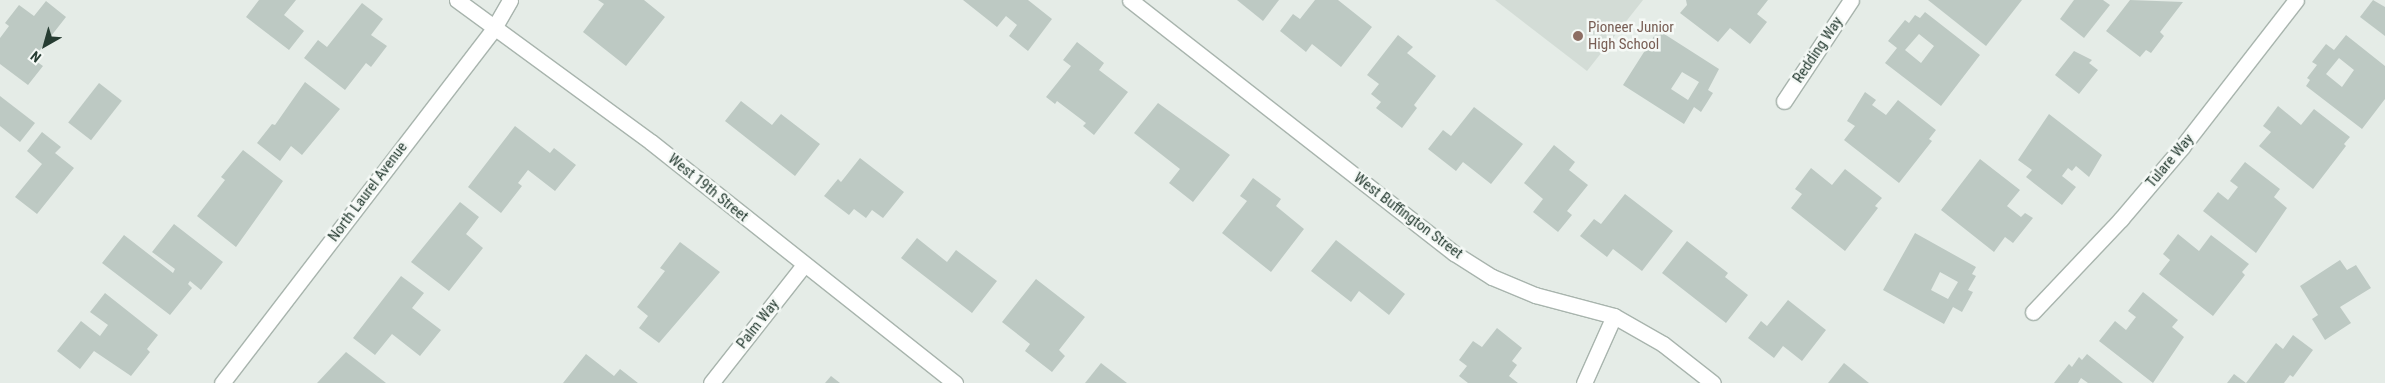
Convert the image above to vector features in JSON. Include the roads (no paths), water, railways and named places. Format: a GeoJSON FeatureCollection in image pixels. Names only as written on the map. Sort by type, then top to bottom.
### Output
{"type":"FeatureCollection","features":[{"type":"Feature","properties":{"kind":"street","name":"West 19th Street"},"geometry":{"type":"LineString","coordinates":[[457,0],[651,142],[955,383]]}},
{"type":"Feature","properties":{"kind":"street","name":"North Laurel Avenue"},"geometry":{"type":"LineString","coordinates":[[222,383],[494,28],[510,0]]}},
{"type":"Feature","properties":{"kind":"street","name":"West Buffington Street"},"geometry":{"type":"LineString","coordinates":[[1130,0],[1454,253],[1492,277],[1535,295],[1614,316],[1663,344],[1713,383]]}},
{"type":"Feature","properties":{"kind":"street","name":"Redding Way"},"geometry":{"type":"LineString","coordinates":[[1784,101],[1852,0]]}},
{"type":"Feature","properties":{"kind":"street","name":"Tulare Way"},"geometry":{"type":"LineString","coordinates":[[2033,312],[2121,219],[2182,147],[2296,0]]}},
{"type":"Feature","properties":{"kind":"street","name":"Palm Way"},"geometry":{"type":"LineString","coordinates":[[711,383],[804,265]]}},
{"type":"Feature","properties":{"kind":"street"},"geometry":{"type":"LineString","coordinates":[[1584,383],[1614,316]]}},
{"type":"Feature","properties":{"kind":"place","name":"Pioneer Junior High School"},"geometry":{"type":"Point","coordinates":[1578,36]}}]}
